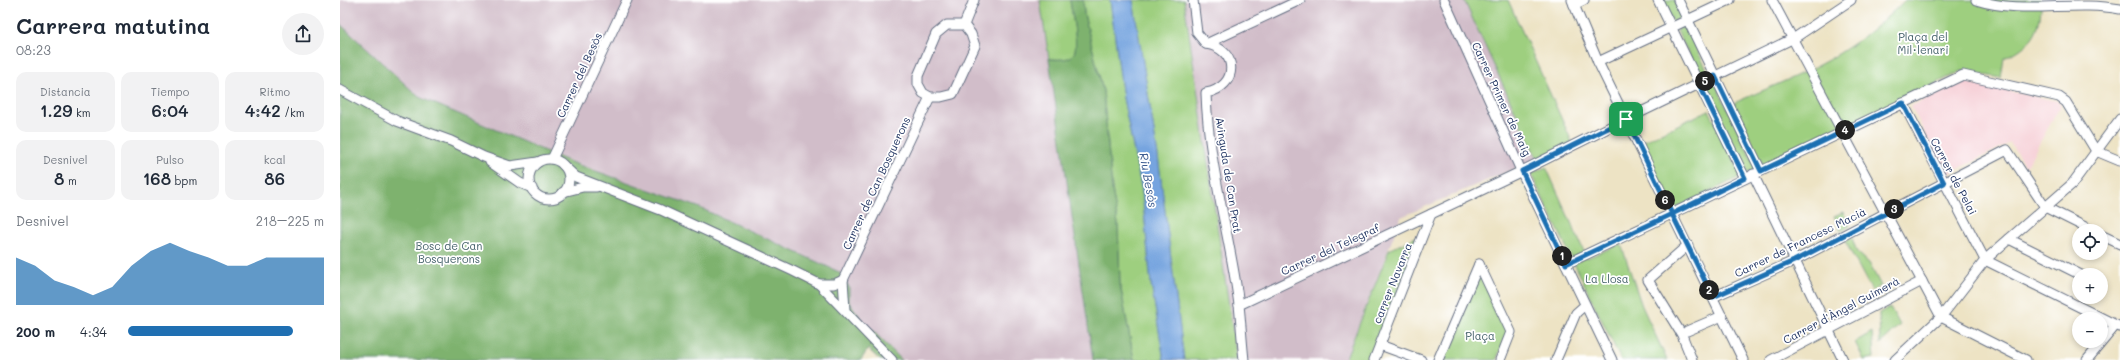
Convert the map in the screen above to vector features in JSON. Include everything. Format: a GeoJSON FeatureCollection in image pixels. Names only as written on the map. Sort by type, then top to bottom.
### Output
{"type":"FeatureCollection","features":[{"type":"Feature","properties":{"kind":"street","name":"Carrer del Besòs"},"geometry":{"type":"LineString","coordinates":[[552,159],[627,0]]}},
{"type":"Feature","properties":{"kind":"street"},"geometry":{"type":"LineString","coordinates":[[964,25],[974,0]]}},
{"type":"Feature","properties":{"kind":"street"},"geometry":{"type":"LineString","coordinates":[[1193,0],[1197,33],[1206,44],[1300,0]]}},
{"type":"Feature","properties":{"kind":"street","name":"Carrer Primer de Maig"},"geometry":{"type":"LineString","coordinates":[[1444,0],[1522,171],[1611,359]]}},
{"type":"Feature","properties":{"kind":"street"},"geometry":{"type":"LineString","coordinates":[[1584,0],[1573,2],[1598,62],[1743,360]]}},
{"type":"Feature","properties":{"kind":"street"},"geometry":{"type":"LineString","coordinates":[[1658,0],[1699,84],[1753,174]]}},
{"type":"Feature","properties":{"kind":"street"},"geometry":{"type":"LineString","coordinates":[[1678,0],[1715,76],[1753,174],[1843,360]]}},
{"type":"Feature","properties":{"kind":"street"},"geometry":{"type":"LineString","coordinates":[[1598,62],[1730,0]]}},
{"type":"Feature","properties":{"kind":"street"},"geometry":{"type":"LineString","coordinates":[[1772,0],[1941,317],[2026,360]]}},
{"type":"Feature","properties":{"kind":"street"},"geometry":{"type":"LineString","coordinates":[[1635,115],[1793,38],[1829,16],[1851,0]]}},
{"type":"Feature","properties":{"kind":"street"},"geometry":{"type":"LineString","coordinates":[[1976,0],[1988,4],[2011,7],[2075,2],[2120,9]]}},
{"type":"Feature","properties":{"kind":"street"},"geometry":{"type":"LineString","coordinates":[[947,25],[964,25],[971,34],[975,46],[953,94],[941,97],[930,97],[923,93],[918,84],[918,76],[936,34],[947,25]]}},
{"type":"Feature","properties":{"kind":"street","name":"Avinguda de Can Prat"},"geometry":{"type":"LineString","coordinates":[[1206,44],[1215,45],[1222,50],[1230,62],[1231,69],[1226,83],[1215,92],[1206,93],[1214,168],[1239,305],[1244,360]]}},
{"type":"Feature","properties":{"kind":"street"},"geometry":{"type":"LineString","coordinates":[[1566,264],[1963,75],[2059,97],[2066,102],[2096,151],[2120,161]]}},
{"type":"Feature","properties":{"kind":"street"},"geometry":{"type":"LineString","coordinates":[[340,90],[397,121],[451,141],[484,157],[510,166],[552,159],[563,165],[576,177],[661,210],[787,267],[819,284],[892,360]]}},
{"type":"Feature","properties":{"kind":"street","name":"Carrer de Can Bosquerons"},"geometry":{"type":"LineString","coordinates":[[844,310],[843,280],[930,97]]}},
{"type":"Feature","properties":{"kind":"street","name":"Carrer de Pelai"},"geometry":{"type":"LineString","coordinates":[[1903,103],[1985,260]]}},
{"type":"Feature","properties":{"kind":"street","name":"Carrer del Telegraf"},"geometry":{"type":"LineString","coordinates":[[1239,305],[1522,171],[1626,119]]}},
{"type":"Feature","properties":{"kind":"street"},"geometry":{"type":"LineString","coordinates":[[1895,360],[1941,317],[1985,260],[2072,184],[2120,119]]}},
{"type":"Feature","properties":{"kind":"street","name":"Carrer de Francesc Macià"},"geometry":{"type":"LineString","coordinates":[[1713,297],[1794,261],[2008,150],[2045,207]]}},
{"type":"Feature","properties":{"kind":"street"},"geometry":{"type":"LineString","coordinates":[[484,157],[520,183],[532,188]]}},
{"type":"Feature","properties":{"kind":"street"},"geometry":{"type":"LineString","coordinates":[[538,162],[532,168],[530,176],[532,188],[537,195],[545,198],[557,197],[564,192],[583,187],[602,187]]}},
{"type":"Feature","properties":{"kind":"street"},"geometry":{"type":"LineString","coordinates":[[563,165],[569,177],[568,185],[564,192]]}},
{"type":"Feature","properties":{"kind":"street"},"geometry":{"type":"LineString","coordinates":[[2045,207],[2079,224]]}},
{"type":"Feature","properties":{"kind":"street","name":"carrer Navarra"},"geometry":{"type":"LineString","coordinates":[[1374,360],[1431,214]]}},
{"type":"Feature","properties":{"kind":"street"},"geometry":{"type":"LineString","coordinates":[[2108,238],[2120,244]]}},
{"type":"Feature","properties":{"kind":"street"},"geometry":{"type":"LineString","coordinates":[[2009,239],[2072,270]]}},
{"type":"Feature","properties":{"kind":"street"},"geometry":{"type":"LineString","coordinates":[[1688,245],[1648,280],[1685,333],[1692,360]]}},
{"type":"Feature","properties":{"kind":"street"},"geometry":{"type":"LineString","coordinates":[[1985,260],[2118,326],[2087,360]]}},
{"type":"Feature","properties":{"kind":"street"},"geometry":{"type":"LineString","coordinates":[[1438,360],[1479,264],[1511,332],[1500,360]]}},
{"type":"Feature","properties":{"kind":"street"},"geometry":{"type":"LineString","coordinates":[[819,284],[834,284],[843,280]]}},
{"type":"Feature","properties":{"kind":"street","name":"Carrer d'Àngel Guimerà"},"geometry":{"type":"LineString","coordinates":[[1771,360],[1922,281]]}},
{"type":"Feature","properties":{"kind":"street"},"geometry":{"type":"LineString","coordinates":[[1556,360],[1576,313],[1585,305]]}},
{"type":"Feature","properties":{"kind":"street"},"geometry":{"type":"LineString","coordinates":[[1685,333],[1722,316]]}},
{"type":"Feature","properties":{"kind":"street"},"geometry":{"type":"LineString","coordinates":[[1380,345],[1421,360]]}},
{"type":"Feature","properties":{"kind":"shaded area"},"geometry":{"type":"Polygon","coordinates":[[[340,0],[1040,0],[1093,360],[902,360],[863,321],[849,302],[849,287],[748,231],[698,207],[573,163],[419,97],[340,24],[340,0]]]}},
{"type":"Feature","properties":{"kind":"shaded area"},"geometry":{"type":"Polygon","coordinates":[[[1184,0],[1464,0],[1537,159],[1401,217],[1345,360],[1237,360],[1184,0]]]}},
{"type":"Feature","properties":{"kind":"shaded area"},"geometry":{"type":"Polygon","coordinates":[[[1965,82],[2057,101],[2061,105],[2026,167],[2010,143],[1946,175],[1911,106],[1965,82]]]}},
{"type":"Feature","properties":{"kind":"green space"},"geometry":{"type":"Polygon","coordinates":[[[1040,0],[1070,0],[1076,45],[1075,51],[1071,57],[1049,59],[1040,0]]]}},
{"type":"Feature","properties":{"kind":"green space"},"geometry":{"type":"Polygon","coordinates":[[[1070,0],[1083,0],[1084,14],[1103,91],[1112,189],[1118,224],[1120,284],[1134,360],[1093,360],[1049,59],[1068,58],[1073,55],[1075,51],[1076,45],[1070,0]]]}},
{"type":"Feature","properties":{"kind":"green space"},"geometry":{"type":"Polygon","coordinates":[[[1083,0],[1110,0],[1123,98],[1142,191],[1151,284],[1164,360],[1134,360],[1120,284],[1118,224],[1112,189],[1103,91],[1084,14],[1083,0]]]}},
{"type":"Feature","properties":{"kind":"green space"},"geometry":{"type":"Polygon","coordinates":[[[1133,0],[1184,0],[1237,360],[1184,360],[1158,156],[1133,0]]]}},
{"type":"Feature","properties":{"kind":"green space"},"geometry":{"type":"Polygon","coordinates":[[[1464,0],[1508,0],[1572,142],[1537,159],[1464,0]]]}},
{"type":"Feature","properties":{"kind":"green space"},"geometry":{"type":"Polygon","coordinates":[[[1661,0],[1675,0],[1681,18],[1673,22],[1661,0]]]}},
{"type":"Feature","properties":{"kind":"green space","name":"Plaça del Mil·lenari"},"geometry":{"type":"Polygon","coordinates":[[[1905,0],[2041,0],[2040,20],[2033,36],[2028,42],[2022,48],[2004,58],[2001,78],[1962,71],[1763,165],[1734,103],[1805,72],[1840,53],[1874,29],[1905,0]]]}},
{"type":"Feature","properties":{"kind":"green space","name":"Bosc de Can Bosquerons"},"geometry":{"type":"Polygon","coordinates":[[[340,24],[419,97],[573,163],[698,207],[839,272],[849,287],[849,302],[863,321],[902,360],[880,360],[868,349],[861,360],[340,360],[340,24]]]}},
{"type":"Feature","properties":{"kind":"green space"},"geometry":{"type":"Polygon","coordinates":[[[1680,27],[1686,27],[1708,72],[1705,77],[1700,76],[1677,31],[1680,27]]]}},
{"type":"Feature","properties":{"kind":"green space"},"geometry":{"type":"Polygon","coordinates":[[[1710,82],[1716,85],[1755,166],[1754,171],[1747,173],[1704,86],[1710,82]]]}},
{"type":"Feature","properties":{"kind":"green space"},"geometry":{"type":"Polygon","coordinates":[[[1709,110],[1742,176],[1672,210],[1640,143],[1709,110]]]}},
{"type":"Feature","properties":{"kind":"green space","name":"La Llosa"},"geometry":{"type":"Polygon","coordinates":[[[1546,167],[1587,258],[1621,244],[1642,306],[1667,360],[1621,360],[1531,174],[1546,167]]]}},
{"type":"Feature","properties":{"kind":"green space"},"geometry":{"type":"Polygon","coordinates":[[[1843,212],[1850,226],[1841,231],[1834,216],[1843,212]]]}},
{"type":"Feature","properties":{"kind":"green space"},"geometry":{"type":"Polygon","coordinates":[[[1420,235],[1370,360],[1345,360],[1389,250],[1420,235]]]}},
{"type":"Feature","properties":{"kind":"green space"},"geometry":{"type":"Polygon","coordinates":[[[1852,238],[1857,252],[1869,263],[1881,286],[1872,291],[1845,241],[1852,238]]]}},
{"type":"Feature","properties":{"kind":"green space","name":"Plaça"},"geometry":{"type":"Polygon","coordinates":[[[1480,272],[1508,333],[1496,360],[1443,360],[1480,272]]]}},
{"type":"Feature","properties":{"kind":"green space"},"geometry":{"type":"Polygon","coordinates":[[[1890,307],[1900,325],[1880,344],[1879,313],[1890,307]]]}},
{"type":"Feature","properties":{"kind":"green space"},"geometry":{"type":"Polygon","coordinates":[[[1872,332],[1874,358],[1864,360],[1855,342],[1872,332]]]}},
{"type":"Feature","properties":{"kind":"water","name":"Riu Besòs"},"geometry":{"type":"Polygon","coordinates":[[[1110,0],[1133,0],[1158,156],[1184,360],[1164,360],[1151,284],[1142,191],[1123,98],[1110,0]]]}},
{"type":"Feature","properties":{"kind":"route"},"geometry":{"type":"LineString","coordinates":[[1626,119],[1522,171],[1566,264],[1672,214],[1713,297],[1794,261],[1944,183],[1903,103],[1761,171],[1715,76],[1699,84],[1745,178],[1672,214],[1626,119]]}}]}
